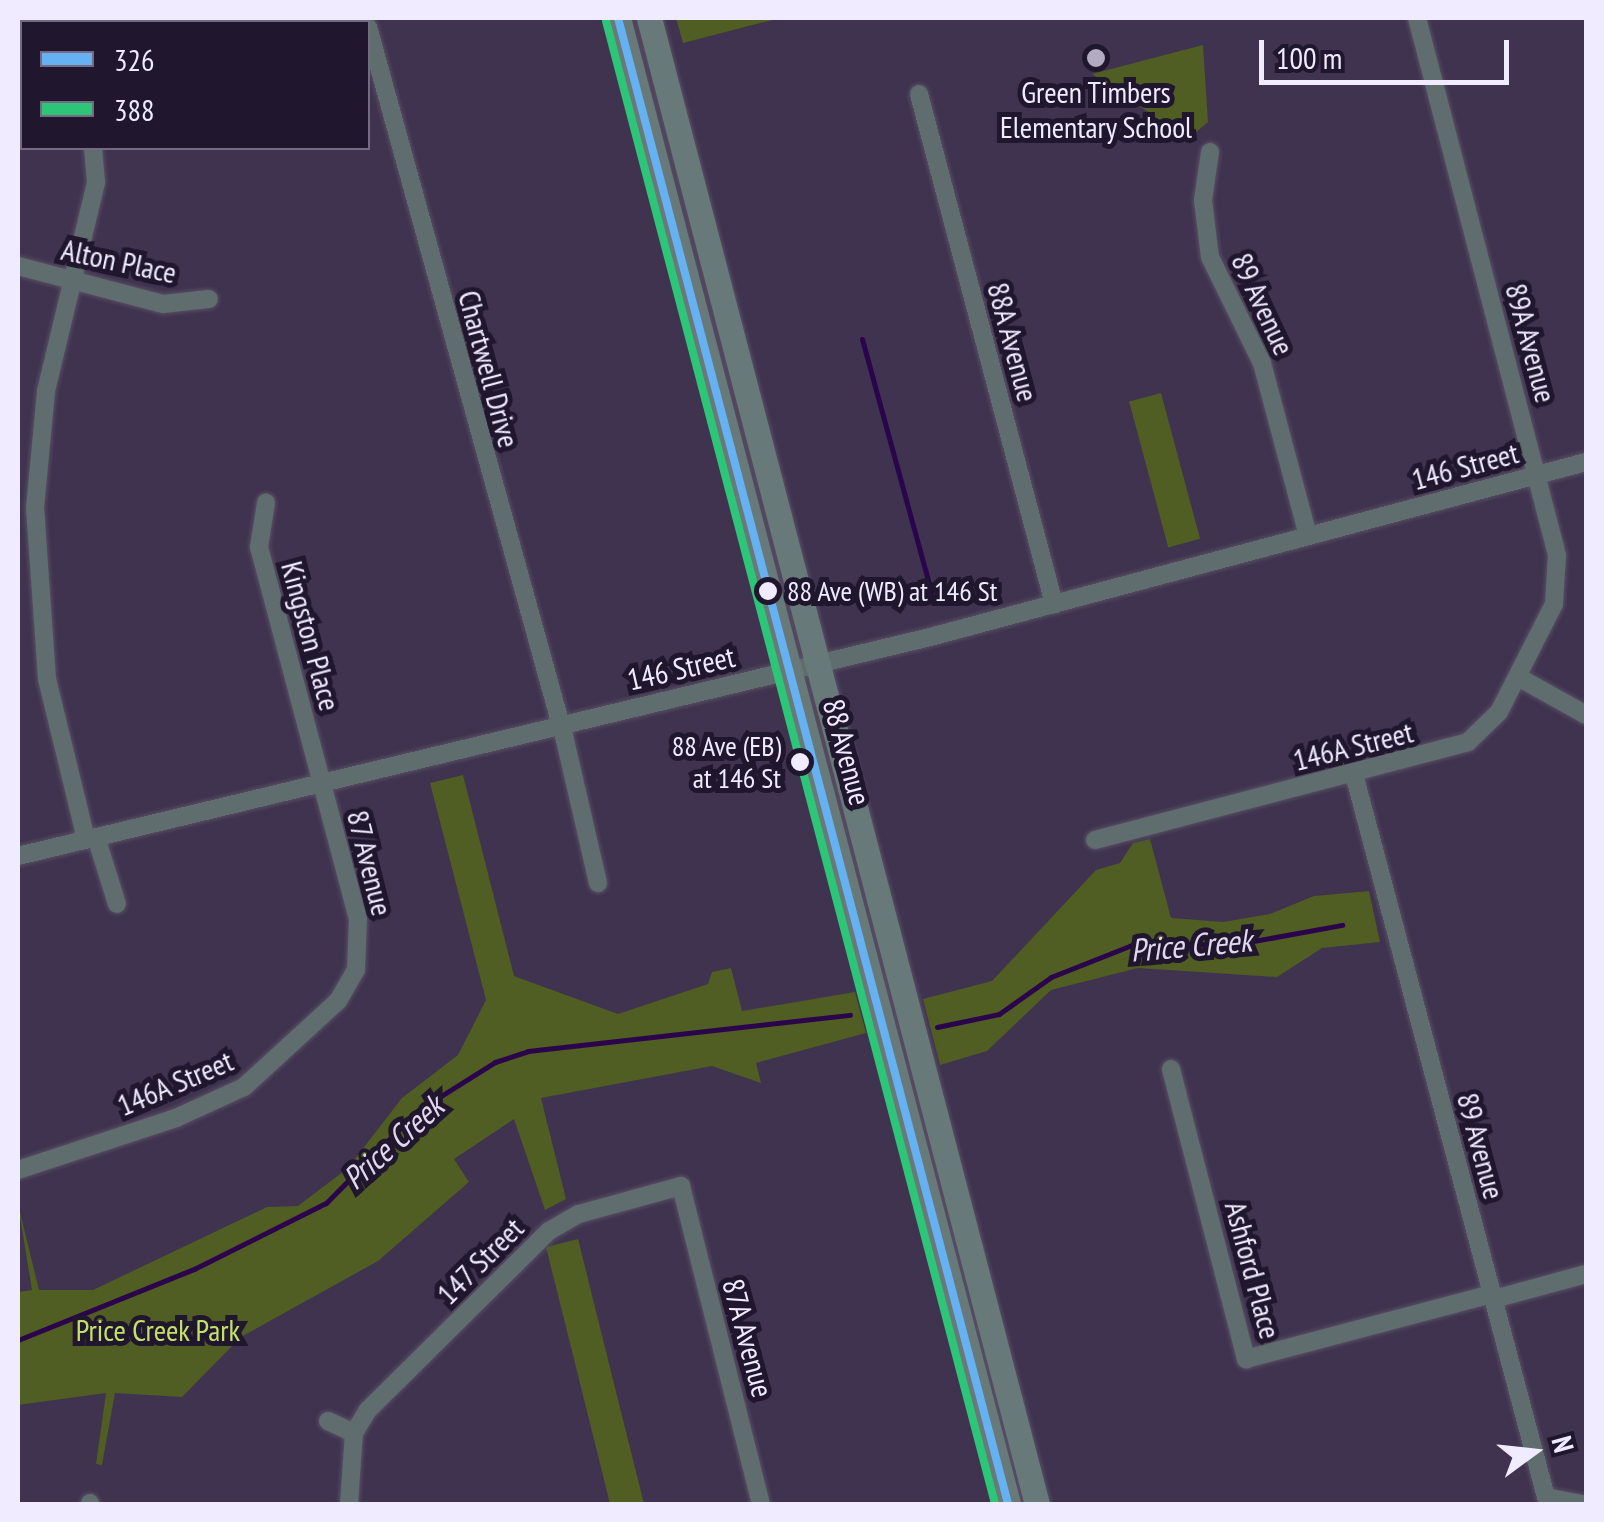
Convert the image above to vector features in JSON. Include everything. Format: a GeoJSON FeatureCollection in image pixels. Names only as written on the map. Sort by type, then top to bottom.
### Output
{"type":"FeatureCollection","features":[{"type":"Feature","properties":{"kind":"main road","name":"88 Avenue"},"geometry":{"type":"LineString","coordinates":[[618,18],[1008,1504]]}},
{"type":"Feature","properties":{"kind":"main road","name":"88 Avenue"},"geometry":{"type":"LineString","coordinates":[[648,18],[1037,1504]]}},
{"type":"Feature","properties":{"kind":"street","name":"89A Avenue"},"geometry":{"type":"LineString","coordinates":[[1418,18],[1538,475],[1559,588],[1518,677]]}},
{"type":"Feature","properties":{"kind":"street","name":"Chartwell Drive"},"geometry":{"type":"LineString","coordinates":[[370,36],[560,725]]}},
{"type":"Feature","properties":{"kind":"street","name":"88A Avenue"},"geometry":{"type":"LineString","coordinates":[[919,94],[1054,604]]}},
{"type":"Feature","properties":{"kind":"street"},"geometry":{"type":"LineString","coordinates":[[93,150],[96,182],[71,281],[37,450],[34,540],[48,679],[91,838],[117,904]]}},
{"type":"Feature","properties":{"kind":"street","name":"89 Avenue"},"geometry":{"type":"LineString","coordinates":[[1210,152],[1204,200],[1210,257],[1262,363],[1308,536]]}},
{"type":"Feature","properties":{"kind":"street","name":"Alton Place"},"geometry":{"type":"LineString","coordinates":[[18,266],[163,304],[209,298]]}},
{"type":"Feature","properties":{"kind":"street","name":"146 Street"},"geometry":{"type":"LineString","coordinates":[[18,856],[819,664],[1586,462]]}},
{"type":"Feature","properties":{"kind":"street","name":"Kingston Place"},"geometry":{"type":"LineString","coordinates":[[266,503],[259,547],[321,783]]}},
{"type":"Feature","properties":{"kind":"street"},"geometry":{"type":"LineString","coordinates":[[1518,677],[1586,715]]}},
{"type":"Feature","properties":{"kind":"street","name":"146A Street"},"geometry":{"type":"LineString","coordinates":[[1095,840],[1468,742],[1491,723],[1518,677]]}},
{"type":"Feature","properties":{"kind":"street"},"geometry":{"type":"LineString","coordinates":[[560,725],[598,883]]}},
{"type":"Feature","properties":{"kind":"street","name":"89 Avenue"},"geometry":{"type":"LineString","coordinates":[[1354,774],[1546,1496],[1582,1504]]}},
{"type":"Feature","properties":{"kind":"street","name":"87 Avenue"},"geometry":{"type":"LineString","coordinates":[[321,783],[358,919],[360,957]]}},
{"type":"Feature","properties":{"kind":"street","name":"146A Street"},"geometry":{"type":"LineString","coordinates":[[18,1170],[176,1118],[244,1086],[338,1001],[360,957]]}},
{"type":"Feature","properties":{"kind":"street","name":"Ashford Place"},"geometry":{"type":"LineString","coordinates":[[1171,1069],[1246,1359],[1493,1297]]}},
{"type":"Feature","properties":{"kind":"street","name":"147 Street"},"geometry":{"type":"LineString","coordinates":[[354,1434],[368,1410],[549,1231],[579,1214],[682,1186]]}},
{"type":"Feature","properties":{"kind":"street","name":"87A Avenue"},"geometry":{"type":"LineString","coordinates":[[682,1186],[761,1504]]}},
{"type":"Feature","properties":{"kind":"street"},"geometry":{"type":"LineString","coordinates":[[1493,1297],[1586,1274]]}},
{"type":"Feature","properties":{"kind":"street"},"geometry":{"type":"LineString","coordinates":[[328,1421],[354,1434],[349,1504]]}},
{"type":"Feature","properties":{"kind":"green space"},"geometry":{"type":"Polygon","coordinates":[[[676,18],[780,18],[683,43],[676,18]]]}},
{"type":"Feature","properties":{"kind":"green space"},"geometry":{"type":"Polygon","coordinates":[[[1203,45],[1208,122],[1188,139],[1092,74],[1203,45]]]}},
{"type":"Feature","properties":{"kind":"green space"},"geometry":{"type":"Polygon","coordinates":[[[1161,393],[1200,539],[1168,547],[1129,402],[1161,393]]]}},
{"type":"Feature","properties":{"kind":"green space","name":"Price Creek Park"},"geometry":{"type":"Polygon","coordinates":[[[463,775],[514,976],[618,1014],[708,984],[712,972],[731,968],[742,1011],[855,992],[866,1033],[756,1063],[761,1083],[712,1066],[541,1098],[566,1199],[545,1210],[514,1119],[454,1159],[469,1182],[378,1261],[241,1337],[182,1397],[115,1393],[102,1465],[96,1464],[106,1393],[18,1405],[18,1292],[32,1290],[18,1204],[39,1290],[93,1290],[267,1207],[298,1206],[348,1168],[402,1098],[458,1055],[486,1000],[430,783],[463,775]]]}},
{"type":"Feature","properties":{"kind":"green space"},"geometry":{"type":"Polygon","coordinates":[[[1150,839],[1171,918],[1223,922],[1270,914],[1314,896],[1369,891],[1380,942],[1322,948],[1277,977],[1138,968],[1051,990],[987,1051],[940,1065],[923,999],[992,981],[1096,870],[1120,863],[1133,843],[1150,839]]]}},
{"type":"Feature","properties":{"kind":"green space"},"geometry":{"type":"Polygon","coordinates":[[[578,1239],[644,1504],[610,1504],[546,1247],[578,1239]]]}},
{"type":"Feature","properties":{"kind":"waterway"},"geometry":{"type":"LineString","coordinates":[[862,339],[931,592]]}},
{"type":"Feature","properties":{"kind":"waterway","name":"Price Creek"},"geometry":{"type":"LineString","coordinates":[[937,1027],[999,1014],[1051,977],[1132,945],[1237,944],[1342,925]]}},
{"type":"Feature","properties":{"kind":"waterway","name":"Price Creek"},"geometry":{"type":"LineString","coordinates":[[18,1340],[194,1269],[326,1203],[417,1111],[495,1062],[528,1051],[850,1015]]}},
{"type":"Feature","properties":{"kind":"transit line","name":"326"},"geometry":{"type":"LineString","coordinates":[[618,18],[1008,1504]]}},
{"type":"Feature","properties":{"kind":"transit line","name":"388"},"geometry":{"type":"LineString","coordinates":[[606,21],[995,1504]]}},
{"type":"Feature","properties":{"kind":"place","name":"Green Timbers Elementary School"},"geometry":{"type":"Point","coordinates":[1096,58]}},
{"type":"Feature","properties":{"kind":"place","name":"88 Ave (WB) at 146 St"},"geometry":{"type":"Point","coordinates":[768,591]}},
{"type":"Feature","properties":{"kind":"place","name":"88 Ave (EB) at 146 St"},"geometry":{"type":"Point","coordinates":[800,762]}}]}
